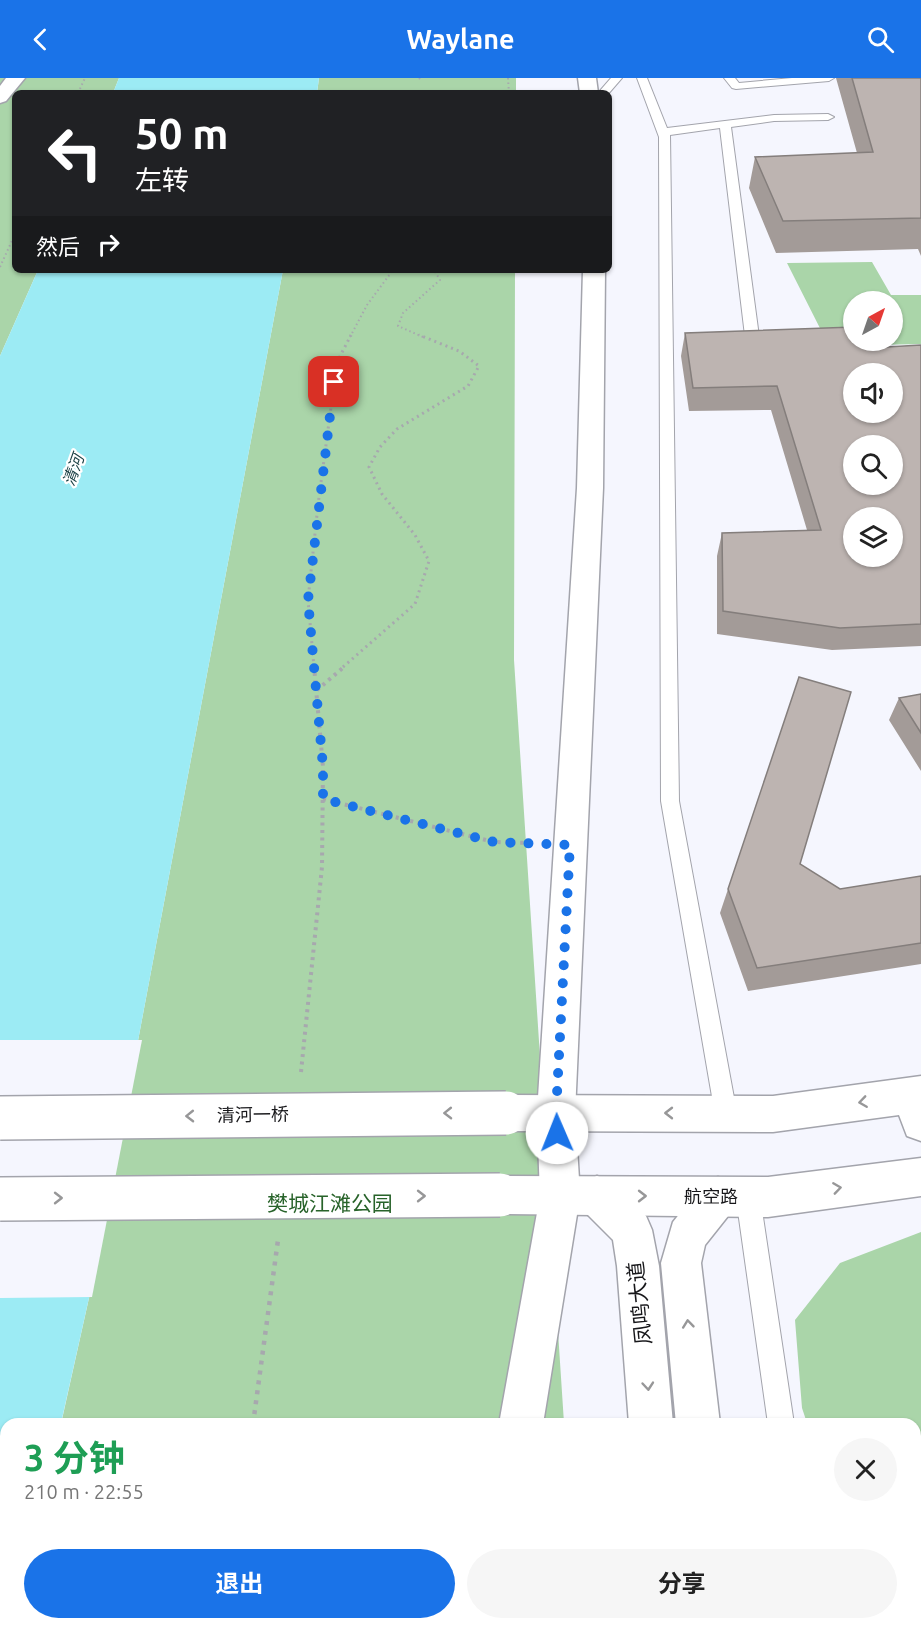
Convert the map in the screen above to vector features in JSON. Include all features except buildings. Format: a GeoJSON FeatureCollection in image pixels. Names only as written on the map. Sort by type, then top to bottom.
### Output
{"type":"FeatureCollection","features":[{"type":"Feature","properties":{"kind":"main road"},"geometry":{"type":"LineString","coordinates":[[0,97],[16,78]]}},
{"type":"Feature","properties":{"kind":"main road"},"geometry":{"type":"LineString","coordinates":[[522,1418],[578,1196],[556,1113],[590,488],[594,273]]}},
{"type":"Feature","properties":{"kind":"main road"},"geometry":{"type":"LineString","coordinates":[[556,1113],[773,1114],[917,1104]]}},
{"type":"Feature","properties":{"kind":"main road","name":"清河一桥"},"geometry":{"type":"LineString","coordinates":[[0,1118],[556,1113]]}},
{"type":"Feature","properties":{"kind":"main road","name":"航空路"},"geometry":{"type":"LineString","coordinates":[[0,1199],[768,1197],[921,1177]]}},
{"type":"Feature","properties":{"kind":"main road","name":"凤鸣大道"},"geometry":{"type":"LineString","coordinates":[[578,1196],[632,1230],[638,1266],[651,1418]]}},
{"type":"Feature","properties":{"kind":"main road"},"geometry":{"type":"LineString","coordinates":[[697,1418],[681,1263],[687,1236],[733,1197]]}},
{"type":"Feature","properties":{"kind":"lane"},"geometry":{"type":"LineString","coordinates":[[606,90],[617,78]]}},
{"type":"Feature","properties":{"kind":"lane"},"geometry":{"type":"LineString","coordinates":[[642,78],[666,137],[670,801],[726,1114]]}},
{"type":"Feature","properties":{"kind":"lane"},"geometry":{"type":"LineString","coordinates":[[729,78],[736,86],[829,78]]}},
{"type":"Feature","properties":{"kind":"lane"},"geometry":{"type":"LineString","coordinates":[[664,132],[774,118],[828,117]]}},
{"type":"Feature","properties":{"kind":"lane"},"geometry":{"type":"LineString","coordinates":[[725,124],[753,344]]}},
{"type":"Feature","properties":{"kind":"lane"},"geometry":{"type":"LineString","coordinates":[[733,1197],[781,1418]]}},
{"type":"Feature","properties":{"kind":"path"},"geometry":{"type":"LineString","coordinates":[[0,267],[12,241]]}},
{"type":"Feature","properties":{"kind":"path"},"geometry":{"type":"LineString","coordinates":[[299,1083],[310,1001],[322,867],[323,767],[308,600],[337,362],[367,305],[391,273]]}},
{"type":"Feature","properties":{"kind":"path"},"geometry":{"type":"LineString","coordinates":[[316,690],[416,604],[429,561],[415,535],[382,494],[369,467],[380,447],[397,429],[468,386],[479,366],[468,355],[446,343],[414,334],[398,326],[403,313],[440,280],[436,273]]}},
{"type":"Feature","properties":{"kind":"path"},"geometry":{"type":"LineString","coordinates":[[323,799],[494,842],[570,845]]}},
{"type":"Feature","properties":{"kind":"path"},"geometry":{"type":"LineString","coordinates":[[254,1418],[279,1236]]}},
{"type":"Feature","properties":{"kind":"green space"},"geometry":{"type":"Polygon","coordinates":[[[0,78],[119,78],[114,90],[12,90],[12,273],[37,273],[0,356],[0,78]]]}},
{"type":"Feature","properties":{"kind":"green space"},"geometry":{"type":"Polygon","coordinates":[[[319,78],[516,78],[516,90],[317,90],[319,78]]]}},
{"type":"Feature","properties":{"kind":"green space"},"geometry":{"type":"Polygon","coordinates":[[[872,262],[889,291],[843,291],[843,346],[829,346],[787,263],[872,262]]]}},
{"type":"Feature","properties":{"kind":"green space","name":"樊城江滩公园"},"geometry":{"type":"Polygon","coordinates":[[[282,273],[515,273],[514,660],[564,1418],[62,1418],[93,1280],[282,273]]]}},
{"type":"Feature","properties":{"kind":"green space"},"geometry":{"type":"Polygon","coordinates":[[[903,295],[921,295],[921,344],[903,344],[903,295]]]}},
{"type":"Feature","properties":{"kind":"green space"},"geometry":{"type":"Polygon","coordinates":[[[921,1232],[921,1418],[805,1418],[802,1408],[795,1320],[840,1263],[921,1232]]]}},
{"type":"Feature","properties":{"kind":"water"},"geometry":{"type":"Polygon","coordinates":[[[119,78],[319,78],[317,90],[114,90],[119,78]]]}},
{"type":"Feature","properties":{"kind":"water","name":"清河"},"geometry":{"type":"Polygon","coordinates":[[[37,273],[282,273],[93,1280],[62,1418],[0,1418],[0,356],[37,273]]]}},
{"type":"Feature","properties":{"kind":"pier"},"geometry":{"type":"Polygon","coordinates":[[[0,1040],[142,1040],[92,1297],[0,1298],[0,1040]]]}},
{"type":"Feature","properties":{"kind":"route"},"geometry":{"type":"LineString","coordinates":[[334,382],[308,600],[323,767],[323,799],[494,842],[570,845],[556,1113],[557,1133]]}}]}
